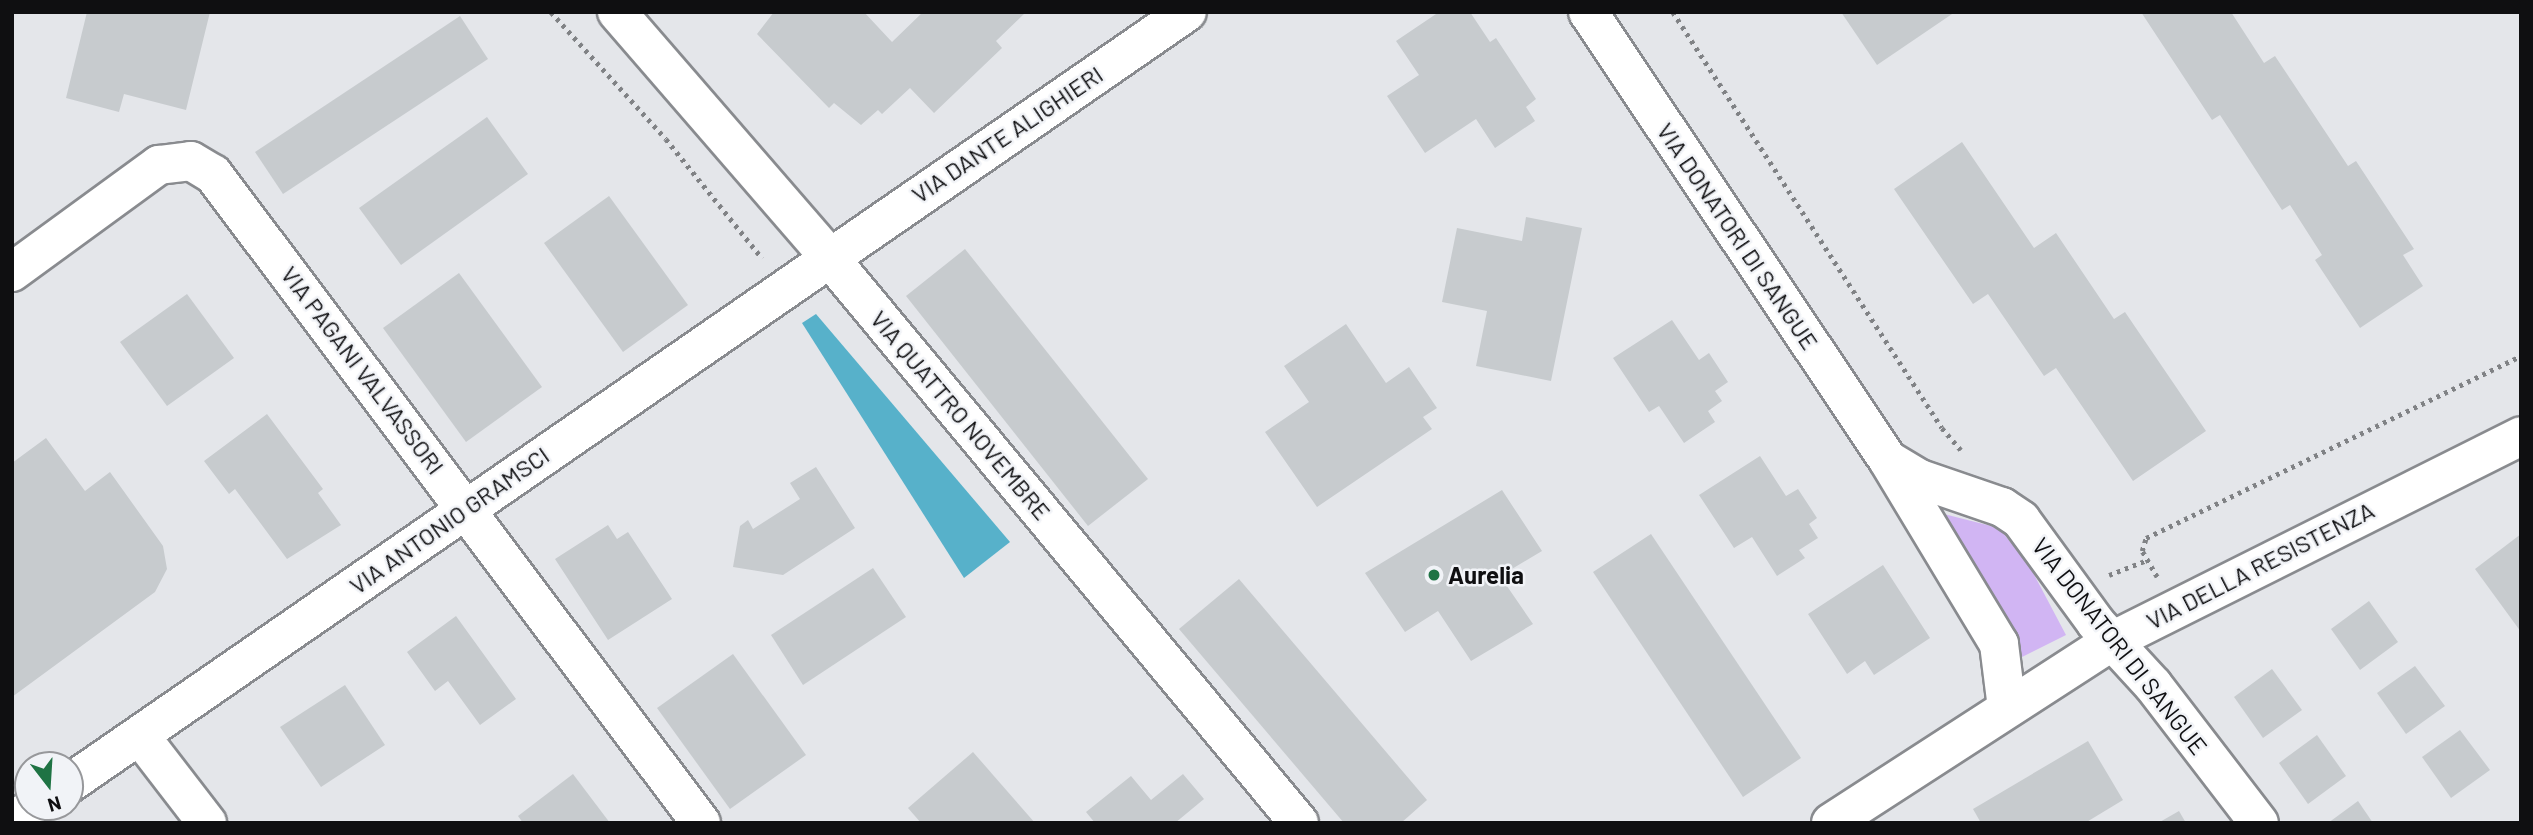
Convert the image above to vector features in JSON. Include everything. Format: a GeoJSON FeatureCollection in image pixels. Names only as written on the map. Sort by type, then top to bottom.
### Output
{"type":"FeatureCollection","features":[{"type":"Feature","properties":{"kind":"street","name":"VIA QUATTRO NOVEMBRE"},"geometry":{"type":"LineString","coordinates":[[617,12],[828,256],[1299,823]]}},
{"type":"Feature","properties":{"kind":"street","name":"VIA DANTE ALIGHIERI"},"geometry":{"type":"LineString","coordinates":[[828,256],[1187,12]]}},
{"type":"Feature","properties":{"kind":"street","name":"VIA DONATORI DI SANGUE"},"geometry":{"type":"LineString","coordinates":[[1588,12],[1888,460],[1999,644],[2007,708]]}},
{"type":"Feature","properties":{"kind":"street","name":"VIA PAGANI VALVASSORI"},"geometry":{"type":"LineString","coordinates":[[12,272],[159,165],[191,161],[214,174],[701,823]]}},
{"type":"Feature","properties":{"kind":"street","name":"VIA ANTONIO GRAMSCI"},"geometry":{"type":"LineString","coordinates":[[84,774],[828,256]]}},
{"type":"Feature","properties":{"kind":"street","name":"VIA DELLA RESISTENZA"},"geometry":{"type":"LineString","coordinates":[[1831,823],[2112,641],[2175,606],[2521,436]]}},
{"type":"Feature","properties":{"kind":"street","name":"VIA DONATORI DI SANGUE"},"geometry":{"type":"LineString","coordinates":[[1888,460],[1920,480],[2012,513],[2112,641],[2153,685],[2259,823]]}},
{"type":"Feature","properties":{"kind":"street"},"geometry":{"type":"LineString","coordinates":[[140,736],[207,823]]}},
{"type":"Feature","properties":{"kind":"path"},"geometry":{"type":"LineString","coordinates":[[551,12],[666,139],[785,286]]}},
{"type":"Feature","properties":{"kind":"path"},"geometry":{"type":"LineString","coordinates":[[1673,12],[1942,428],[1965,454]]}},
{"type":"Feature","properties":{"kind":"path"},"geometry":{"type":"LineString","coordinates":[[2175,606],[2141,547],[2146,538],[2521,356]]}},
{"type":"Feature","properties":{"kind":"path"},"geometry":{"type":"LineString","coordinates":[[2103,573],[2116,575],[2147,560]]}},
{"type":"Feature","properties":{"kind":"shaded area"},"geometry":{"type":"Polygon","coordinates":[[[1936,512],[1999,528],[2029,565],[2066,635],[2022,657],[2009,627],[1936,512]]]}},
{"type":"Feature","properties":{"kind":"water"},"geometry":{"type":"Polygon","coordinates":[[[816,314],[1010,542],[964,578],[802,323],[816,314]]]}},
{"type":"Feature","properties":{"kind":"building"},"geometry":{"type":"Polygon","coordinates":[[[87,12],[210,12],[186,110],[124,94],[119,112],[66,98],[87,12]]]}},
{"type":"Feature","properties":{"kind":"building"},"geometry":{"type":"Polygon","coordinates":[[[774,12],[864,12],[892,42],[923,12],[1026,12],[996,41],[1002,48],[934,113],[910,88],[882,114],[878,110],[861,125],[834,103],[829,108],[757,34],[774,12]]]}},
{"type":"Feature","properties":{"kind":"building"},"geometry":{"type":"Polygon","coordinates":[[[1439,12],[1470,12],[1490,42],[1496,38],[1536,99],[1526,107],[1535,121],[1495,148],[1476,119],[1425,153],[1387,96],[1419,75],[1396,41],[1439,12]]]}},
{"type":"Feature","properties":{"kind":"building"},"geometry":{"type":"Polygon","coordinates":[[[1841,12],[1955,12],[1877,65],[1841,12]]]}},
{"type":"Feature","properties":{"kind":"building"},"geometry":{"type":"Polygon","coordinates":[[[2141,12],[2231,12],[2264,63],[2275,56],[2348,166],[2356,161],[2414,249],[2403,255],[2423,286],[2360,328],[2315,260],[2322,255],[2290,205],[2282,210],[2220,115],[2212,120],[2141,12]]]}},
{"type":"Feature","properties":{"kind":"building"},"geometry":{"type":"Polygon","coordinates":[[[460,16],[488,59],[283,194],[255,152],[460,16]]]}},
{"type":"Feature","properties":{"kind":"building"},"geometry":{"type":"Polygon","coordinates":[[[487,117],[528,174],[401,265],[359,208],[487,117]]]}},
{"type":"Feature","properties":{"kind":"building"},"geometry":{"type":"Polygon","coordinates":[[[1962,142],[2034,248],[2056,233],[2114,319],[2125,312],[2206,431],[2133,481],[2056,368],[2044,376],[1988,294],[1973,304],[1894,189],[1962,142]]]}},
{"type":"Feature","properties":{"kind":"building"},"geometry":{"type":"Polygon","coordinates":[[[609,196],[688,305],[623,352],[544,243],[609,196]]]}},
{"type":"Feature","properties":{"kind":"building"},"geometry":{"type":"Polygon","coordinates":[[[1526,217],[1582,228],[1551,381],[1476,366],[1487,311],[1442,302],[1457,228],[1522,241],[1526,217]]]}},
{"type":"Feature","properties":{"kind":"building"},"geometry":{"type":"Polygon","coordinates":[[[965,249],[1148,479],[1088,526],[906,296],[965,249]]]}},
{"type":"Feature","properties":{"kind":"building"},"geometry":{"type":"Polygon","coordinates":[[[459,273],[542,387],[466,442],[383,328],[459,273]]]}},
{"type":"Feature","properties":{"kind":"building"},"geometry":{"type":"Polygon","coordinates":[[[187,294],[234,358],[167,406],[120,342],[187,294]]]}},
{"type":"Feature","properties":{"kind":"building"},"geometry":{"type":"Polygon","coordinates":[[[1672,320],[1699,360],[1709,353],[1728,382],[1715,391],[1722,401],[1708,411],[1715,422],[1684,443],[1659,406],[1649,412],[1613,358],[1672,320]]]}},
{"type":"Feature","properties":{"kind":"building"},"geometry":{"type":"Polygon","coordinates":[[[1346,324],[1386,383],[1409,367],[1437,408],[1423,417],[1432,429],[1317,507],[1265,432],[1309,402],[1284,366],[1346,324]]]}},
{"type":"Feature","properties":{"kind":"building"},"geometry":{"type":"Polygon","coordinates":[[[267,414],[323,489],[318,493],[341,525],[287,559],[235,489],[229,494],[204,461],[267,414]]]}},
{"type":"Feature","properties":{"kind":"building"},"geometry":{"type":"Polygon","coordinates":[[[46,438],[85,491],[110,472],[163,546],[167,569],[155,592],[12,697],[12,463],[46,438]]]}},
{"type":"Feature","properties":{"kind":"building"},"geometry":{"type":"Polygon","coordinates":[[[1760,456],[1786,496],[1798,489],[1817,518],[1809,524],[1818,538],[1799,550],[1805,558],[1777,576],[1752,537],[1734,548],[1699,495],[1760,456]]]}},
{"type":"Feature","properties":{"kind":"building"},"geometry":{"type":"Polygon","coordinates":[[[816,467],[855,528],[783,575],[733,567],[740,526],[748,520],[753,529],[800,499],[790,483],[816,467]]]}},
{"type":"Feature","properties":{"kind":"building","name":"Aurelia"},"geometry":{"type":"Polygon","coordinates":[[[1502,490],[1542,551],[1500,576],[1533,624],[1471,661],[1438,611],[1405,632],[1365,573],[1502,490]]]}},
{"type":"Feature","properties":{"kind":"building"},"geometry":{"type":"Polygon","coordinates":[[[608,525],[617,539],[628,532],[672,599],[608,640],[555,559],[608,525]]]}},
{"type":"Feature","properties":{"kind":"building"},"geometry":{"type":"Polygon","coordinates":[[[1651,534],[1801,758],[1743,797],[1593,572],[1651,534]]]}},
{"type":"Feature","properties":{"kind":"building"},"geometry":{"type":"Polygon","coordinates":[[[2521,534],[2521,632],[2475,569],[2521,534]]]}},
{"type":"Feature","properties":{"kind":"building"},"geometry":{"type":"Polygon","coordinates":[[[1883,565],[1930,638],[1874,675],[1865,661],[1847,674],[1808,614],[1883,565]]]}},
{"type":"Feature","properties":{"kind":"building"},"geometry":{"type":"Polygon","coordinates":[[[873,568],[906,617],[803,685],[771,635],[873,568]]]}},
{"type":"Feature","properties":{"kind":"building"},"geometry":{"type":"Polygon","coordinates":[[[1239,579],[1427,800],[1401,823],[1344,823],[1179,629],[1239,579]]]}},
{"type":"Feature","properties":{"kind":"building"},"geometry":{"type":"Polygon","coordinates":[[[2369,601],[2398,642],[2360,670],[2331,629],[2369,601]]]}},
{"type":"Feature","properties":{"kind":"building"},"geometry":{"type":"Polygon","coordinates":[[[456,616],[516,699],[480,725],[448,681],[435,691],[407,652],[456,616]]]}},
{"type":"Feature","properties":{"kind":"building"},"geometry":{"type":"Polygon","coordinates":[[[733,654],[806,755],[730,809],[657,708],[733,654]]]}},
{"type":"Feature","properties":{"kind":"building"},"geometry":{"type":"Polygon","coordinates":[[[2415,666],[2445,706],[2406,734],[2377,693],[2415,666]]]}},
{"type":"Feature","properties":{"kind":"building"},"geometry":{"type":"Polygon","coordinates":[[[2272,669],[2302,710],[2263,738],[2234,697],[2272,669]]]}},
{"type":"Feature","properties":{"kind":"building"},"geometry":{"type":"Polygon","coordinates":[[[345,685],[385,745],[321,787],[280,727],[345,685]]]}},
{"type":"Feature","properties":{"kind":"building"},"geometry":{"type":"Polygon","coordinates":[[[2460,730],[2490,770],[2451,798],[2422,757],[2460,730]]]}},
{"type":"Feature","properties":{"kind":"building"},"geometry":{"type":"Polygon","coordinates":[[[2317,735],[2346,776],[2308,804],[2279,763],[2317,735]]]}},
{"type":"Feature","properties":{"kind":"building"},"geometry":{"type":"Polygon","coordinates":[[[2088,741],[2123,800],[2085,823],[1981,823],[1973,809],[2088,741]]]}},
{"type":"Feature","properties":{"kind":"building"},"geometry":{"type":"Polygon","coordinates":[[[973,752],[1035,823],[921,823],[908,808],[973,752]]]}},
{"type":"Feature","properties":{"kind":"building"},"geometry":{"type":"Polygon","coordinates":[[[573,774],[610,823],[523,823],[518,816],[573,774]]]}},
{"type":"Feature","properties":{"kind":"building"},"geometry":{"type":"Polygon","coordinates":[[[1183,774],[1204,799],[1175,823],[1095,823],[1086,812],[1131,776],[1151,800],[1183,774]]]}},
{"type":"Feature","properties":{"kind":"building"},"geometry":{"type":"Polygon","coordinates":[[[2358,801],[2373,823],[2328,823],[2358,801]]]}},
{"type":"Feature","properties":{"kind":"building"},"geometry":{"type":"Polygon","coordinates":[[[2179,811],[2186,823],[2158,823],[2179,811]]]}},
{"type":"Feature","properties":{"kind":"place","name":"Aurelia"},"geometry":{"type":"Point","coordinates":[1434,575]}}]}
